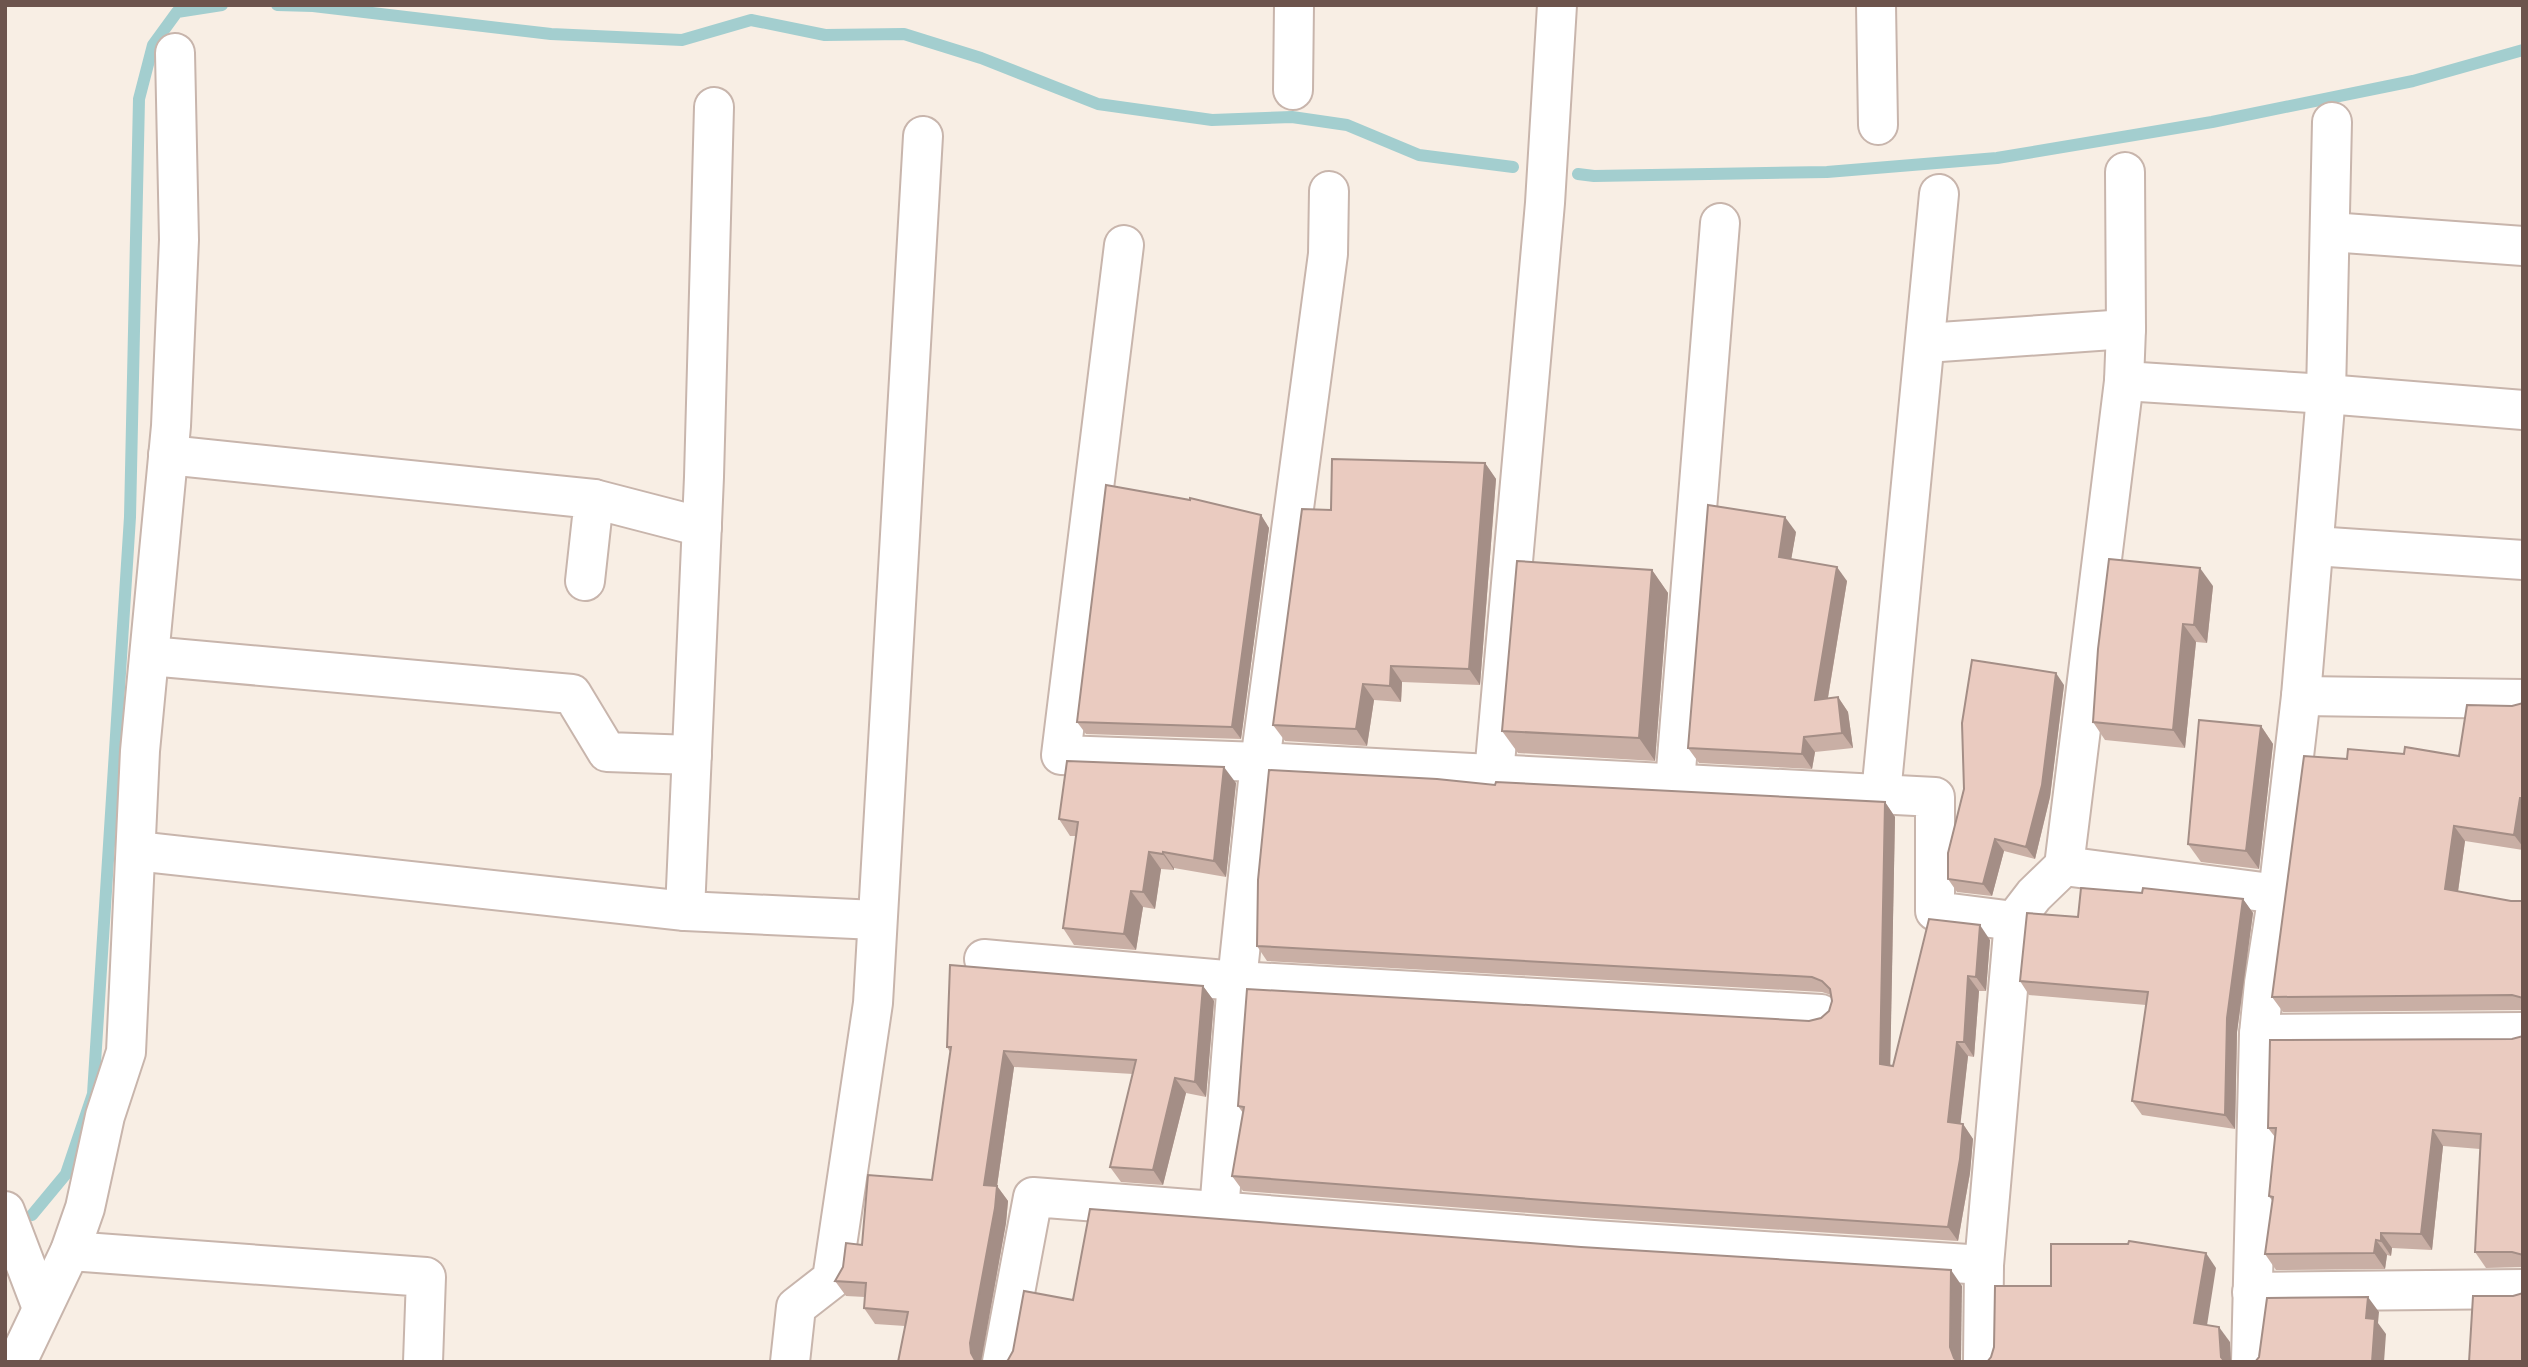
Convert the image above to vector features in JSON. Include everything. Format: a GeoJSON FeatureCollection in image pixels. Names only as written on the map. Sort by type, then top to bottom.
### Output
{"type":"FeatureCollection","features":[{"type":"Feature","properties":{"kind":"street"},"geometry":{"type":"LineString","coordinates":[[1293,90],[1294,5]]}},
{"type":"Feature","properties":{"kind":"street"},"geometry":{"type":"LineString","coordinates":[[1494,774],[1545,203],[1556,5]]}},
{"type":"Feature","properties":{"kind":"street"},"geometry":{"type":"LineString","coordinates":[[1876,5],[1878,125]]}},
{"type":"Feature","properties":{"kind":"street"},"geometry":{"type":"LineString","coordinates":[[17,1362],[70,1251],[85,1208],[105,1116],[126,1052],[140,751],[168,455],[179,240],[175,54]]}},
{"type":"Feature","properties":{"kind":"street"},"geometry":{"type":"LineString","coordinates":[[685,912],[702,527],[713,107]]}},
{"type":"Feature","properties":{"kind":"street"},"geometry":{"type":"LineString","coordinates":[[2251,1362],[2259,1034],[2301,696],[2314,546],[2326,394],[2332,122]]}},
{"type":"Feature","properties":{"kind":"street"},"geometry":{"type":"LineString","coordinates":[[790,1362],[796,1307],[832,1279],[873,1003],[923,136]]}},
{"type":"Feature","properties":{"kind":"street"},"geometry":{"type":"LineString","coordinates":[[1983,1362],[1984,1265],[2014,921],[2034,895],[2064,866],[2124,381],[2125,172]]}},
{"type":"Feature","properties":{"kind":"street"},"geometry":{"type":"LineString","coordinates":[[1219,1212],[1237,981],[1260,762],[1328,254],[1329,191]]}},
{"type":"Feature","properties":{"kind":"street"},"geometry":{"type":"LineString","coordinates":[[1881,794],[1939,194]]}},
{"type":"Feature","properties":{"kind":"street"},"geometry":{"type":"LineString","coordinates":[[1675,783],[1720,223]]}},
{"type":"Feature","properties":{"kind":"street"},"geometry":{"type":"LineString","coordinates":[[2330,232],[2523,246]]}},
{"type":"Feature","properties":{"kind":"street"},"geometry":{"type":"LineString","coordinates":[[1124,245],[1061,755],[1260,762],[1935,797],[1935,911],[2014,921]]}},
{"type":"Feature","properties":{"kind":"street"},"geometry":{"type":"LineString","coordinates":[[1926,343],[2126,329]]}},
{"type":"Feature","properties":{"kind":"street"},"geometry":{"type":"LineString","coordinates":[[2124,381],[2523,410]]}},
{"type":"Feature","properties":{"kind":"street"},"geometry":{"type":"LineString","coordinates":[[168,455],[594,499],[702,527]]}},
{"type":"Feature","properties":{"kind":"street"},"geometry":{"type":"LineString","coordinates":[[586,581],[594,499]]}},
{"type":"Feature","properties":{"kind":"street"},"geometry":{"type":"LineString","coordinates":[[2314,546],[2523,560]]}},
{"type":"Feature","properties":{"kind":"street"},"geometry":{"type":"LineString","coordinates":[[150,656],[572,694],[607,752],[692,755]]}},
{"type":"Feature","properties":{"kind":"street"},"geometry":{"type":"LineString","coordinates":[[2301,696],[2523,699]]}},
{"type":"Feature","properties":{"kind":"street"},"geometry":{"type":"LineString","coordinates":[[136,851],[685,912],[876,920]]}},
{"type":"Feature","properties":{"kind":"street"},"geometry":{"type":"LineString","coordinates":[[2064,866],[2278,894]]}},
{"type":"Feature","properties":{"kind":"street"},"geometry":{"type":"LineString","coordinates":[[984,959],[1237,981],[1821,1014]]}},
{"type":"Feature","properties":{"kind":"street"},"geometry":{"type":"LineString","coordinates":[[2259,1034],[2523,1032]]}},
{"type":"Feature","properties":{"kind":"street"},"geometry":{"type":"LineString","coordinates":[[1002,1362],[1033,1196],[1593,1240],[1984,1265]]}},
{"type":"Feature","properties":{"kind":"street"},"geometry":{"type":"LineString","coordinates":[[5,1211],[42,1308]]}},
{"type":"Feature","properties":{"kind":"street"},"geometry":{"type":"LineString","coordinates":[[70,1251],[426,1277],[424,1362]]}},
{"type":"Feature","properties":{"kind":"street"},"geometry":{"type":"LineString","coordinates":[[2252,1292],[2523,1289]]}},
{"type":"Feature","properties":{"kind":"street"},"geometry":{"type":"LineString","coordinates":[[5,1293],[19,1294],[42,1308]]}},
{"type":"Feature","properties":{"kind":"building"},"geometry":{"type":"Polygon","coordinates":[[[1332,459],[1485,463],[1469,669],[1391,666],[1390,686],[1363,684],[1356,729],[1273,725],[1302,509],[1331,510],[1332,459]]]}},
{"type":"Feature","properties":{"kind":"building"},"geometry":{"type":"Polygon","coordinates":[[[1106,485],[1190,498],[1261,515],[1232,727],[1077,722],[1106,485]]]}},
{"type":"Feature","properties":{"kind":"building"},"geometry":{"type":"Polygon","coordinates":[[[1708,505],[1785,517],[1779,557],[1837,567],[1815,700],[1838,697],[1842,733],[1804,737],[1802,754],[1688,748],[1708,505]]]}},
{"type":"Feature","properties":{"kind":"building"},"geometry":{"type":"Polygon","coordinates":[[[2109,559],[2200,568],[2194,625],[2183,624],[2173,730],[2093,722],[2098,649],[2109,559]]]}},
{"type":"Feature","properties":{"kind":"building"},"geometry":{"type":"Polygon","coordinates":[[[1517,561],[1652,570],[1639,738],[1502,731],[1517,561]]]}},
{"type":"Feature","properties":{"kind":"building"},"geometry":{"type":"Polygon","coordinates":[[[1972,660],[2056,673],[2042,785],[2026,847],[1995,839],[1983,884],[1948,879],[1948,853],[1964,789],[1962,723],[1972,660]]]}},
{"type":"Feature","properties":{"kind":"building"},"geometry":{"type":"Polygon","coordinates":[[[2523,703],[2523,798],[2520,798],[2514,835],[2454,826],[2445,889],[2523,901],[2523,998],[2512,995],[2272,997],[2304,756],[2347,759],[2348,749],[2404,754],[2405,747],[2459,756],[2467,705],[2512,706],[2523,703]]]}},
{"type":"Feature","properties":{"kind":"building"},"geometry":{"type":"Polygon","coordinates":[[[2199,720],[2261,726],[2246,851],[2188,844],[2199,720]]]}},
{"type":"Feature","properties":{"kind":"building"},"geometry":{"type":"Polygon","coordinates":[[[1067,761],[1224,767],[1214,861],[1149,852],[1143,892],[1131,891],[1124,934],[1063,928],[1078,822],[1059,819],[1067,761]]]}},
{"type":"Feature","properties":{"kind":"building"},"geometry":{"type":"Polygon","coordinates":[[[1269,770],[1437,779],[1495,785],[1496,782],[1885,802],[1880,1064],[1893,1066],[1929,919],[1980,925],[1976,977],[1968,976],[1964,1042],[1957,1042],[1948,1122],[1963,1124],[1948,1227],[1232,1176],[1244,1107],[1238,1106],[1247,989],[1809,1021],[1821,1018],[1829,1011],[1832,1001],[1830,989],[1822,981],[1812,977],[1257,946],[1258,880],[1269,770]]]}},
{"type":"Feature","properties":{"kind":"building"},"geometry":{"type":"Polygon","coordinates":[[[2081,888],[2142,893],[2143,888],[2243,899],[2227,1018],[2225,1115],[2132,1101],[2148,992],[2020,981],[2027,913],[2078,917],[2081,888]]]}},
{"type":"Feature","properties":{"kind":"building"},"geometry":{"type":"Polygon","coordinates":[[[950,965],[1203,986],[1195,1082],[1175,1078],[1153,1170],[1110,1167],[1136,1060],[1004,1051],[984,1185],[997,1186],[970,1343],[976,1362],[898,1362],[908,1312],[864,1308],[866,1283],[835,1281],[843,1267],[846,1243],[862,1245],[868,1175],[932,1180],[951,1047],[947,1047],[950,965]]]}},
{"type":"Feature","properties":{"kind":"building"},"geometry":{"type":"Polygon","coordinates":[[[2523,1036],[2523,1255],[2512,1252],[2475,1252],[2481,1134],[2433,1130],[2421,1234],[2381,1233],[2381,1241],[2376,1240],[2374,1253],[2265,1254],[2273,1197],[2269,1196],[2276,1128],[2268,1128],[2270,1040],[2512,1039],[2523,1036]]]}},
{"type":"Feature","properties":{"kind":"building"},"geometry":{"type":"Polygon","coordinates":[[[1090,1209],[1581,1247],[1951,1270],[1950,1347],[1958,1362],[1006,1362],[1013,1351],[1024,1291],[1073,1300],[1090,1209]]]}},
{"type":"Feature","properties":{"kind":"building"},"geometry":{"type":"Polygon","coordinates":[[[2129,1241],[2206,1253],[2194,1323],[2219,1327],[2221,1357],[2225,1362],[1987,1362],[1994,1347],[1995,1286],[2051,1286],[2051,1244],[2128,1244],[2129,1241]]]}},
{"type":"Feature","properties":{"kind":"building"},"geometry":{"type":"Polygon","coordinates":[[[2523,1293],[2523,1362],[2469,1362],[2473,1296],[2513,1296],[2523,1293]]]}},
{"type":"Feature","properties":{"kind":"building"},"geometry":{"type":"Polygon","coordinates":[[[2368,1297],[2366,1318],[2375,1319],[2372,1362],[2255,1362],[2259,1357],[2267,1298],[2368,1297]]]}},
{"type":"Feature","properties":{"kind":"waterway"},"geometry":{"type":"LineString","coordinates":[[32,1215],[66,1174],[93,1094],[130,517],[139,99],[153,45],[177,12],[222,5]]}},
{"type":"Feature","properties":{"kind":"waterway"},"geometry":{"type":"LineString","coordinates":[[277,5],[313,6],[551,34],[682,40],[751,20],[825,35],[904,34],[981,58],[1098,104],[1212,120],[1292,117],[1347,125],[1419,155],[1513,167]]}},
{"type":"Feature","properties":{"kind":"waterway"},"geometry":{"type":"LineString","coordinates":[[1578,174],[1594,176],[1827,172],[1997,158],[2212,122],[2413,81],[2523,50]]}}]}
